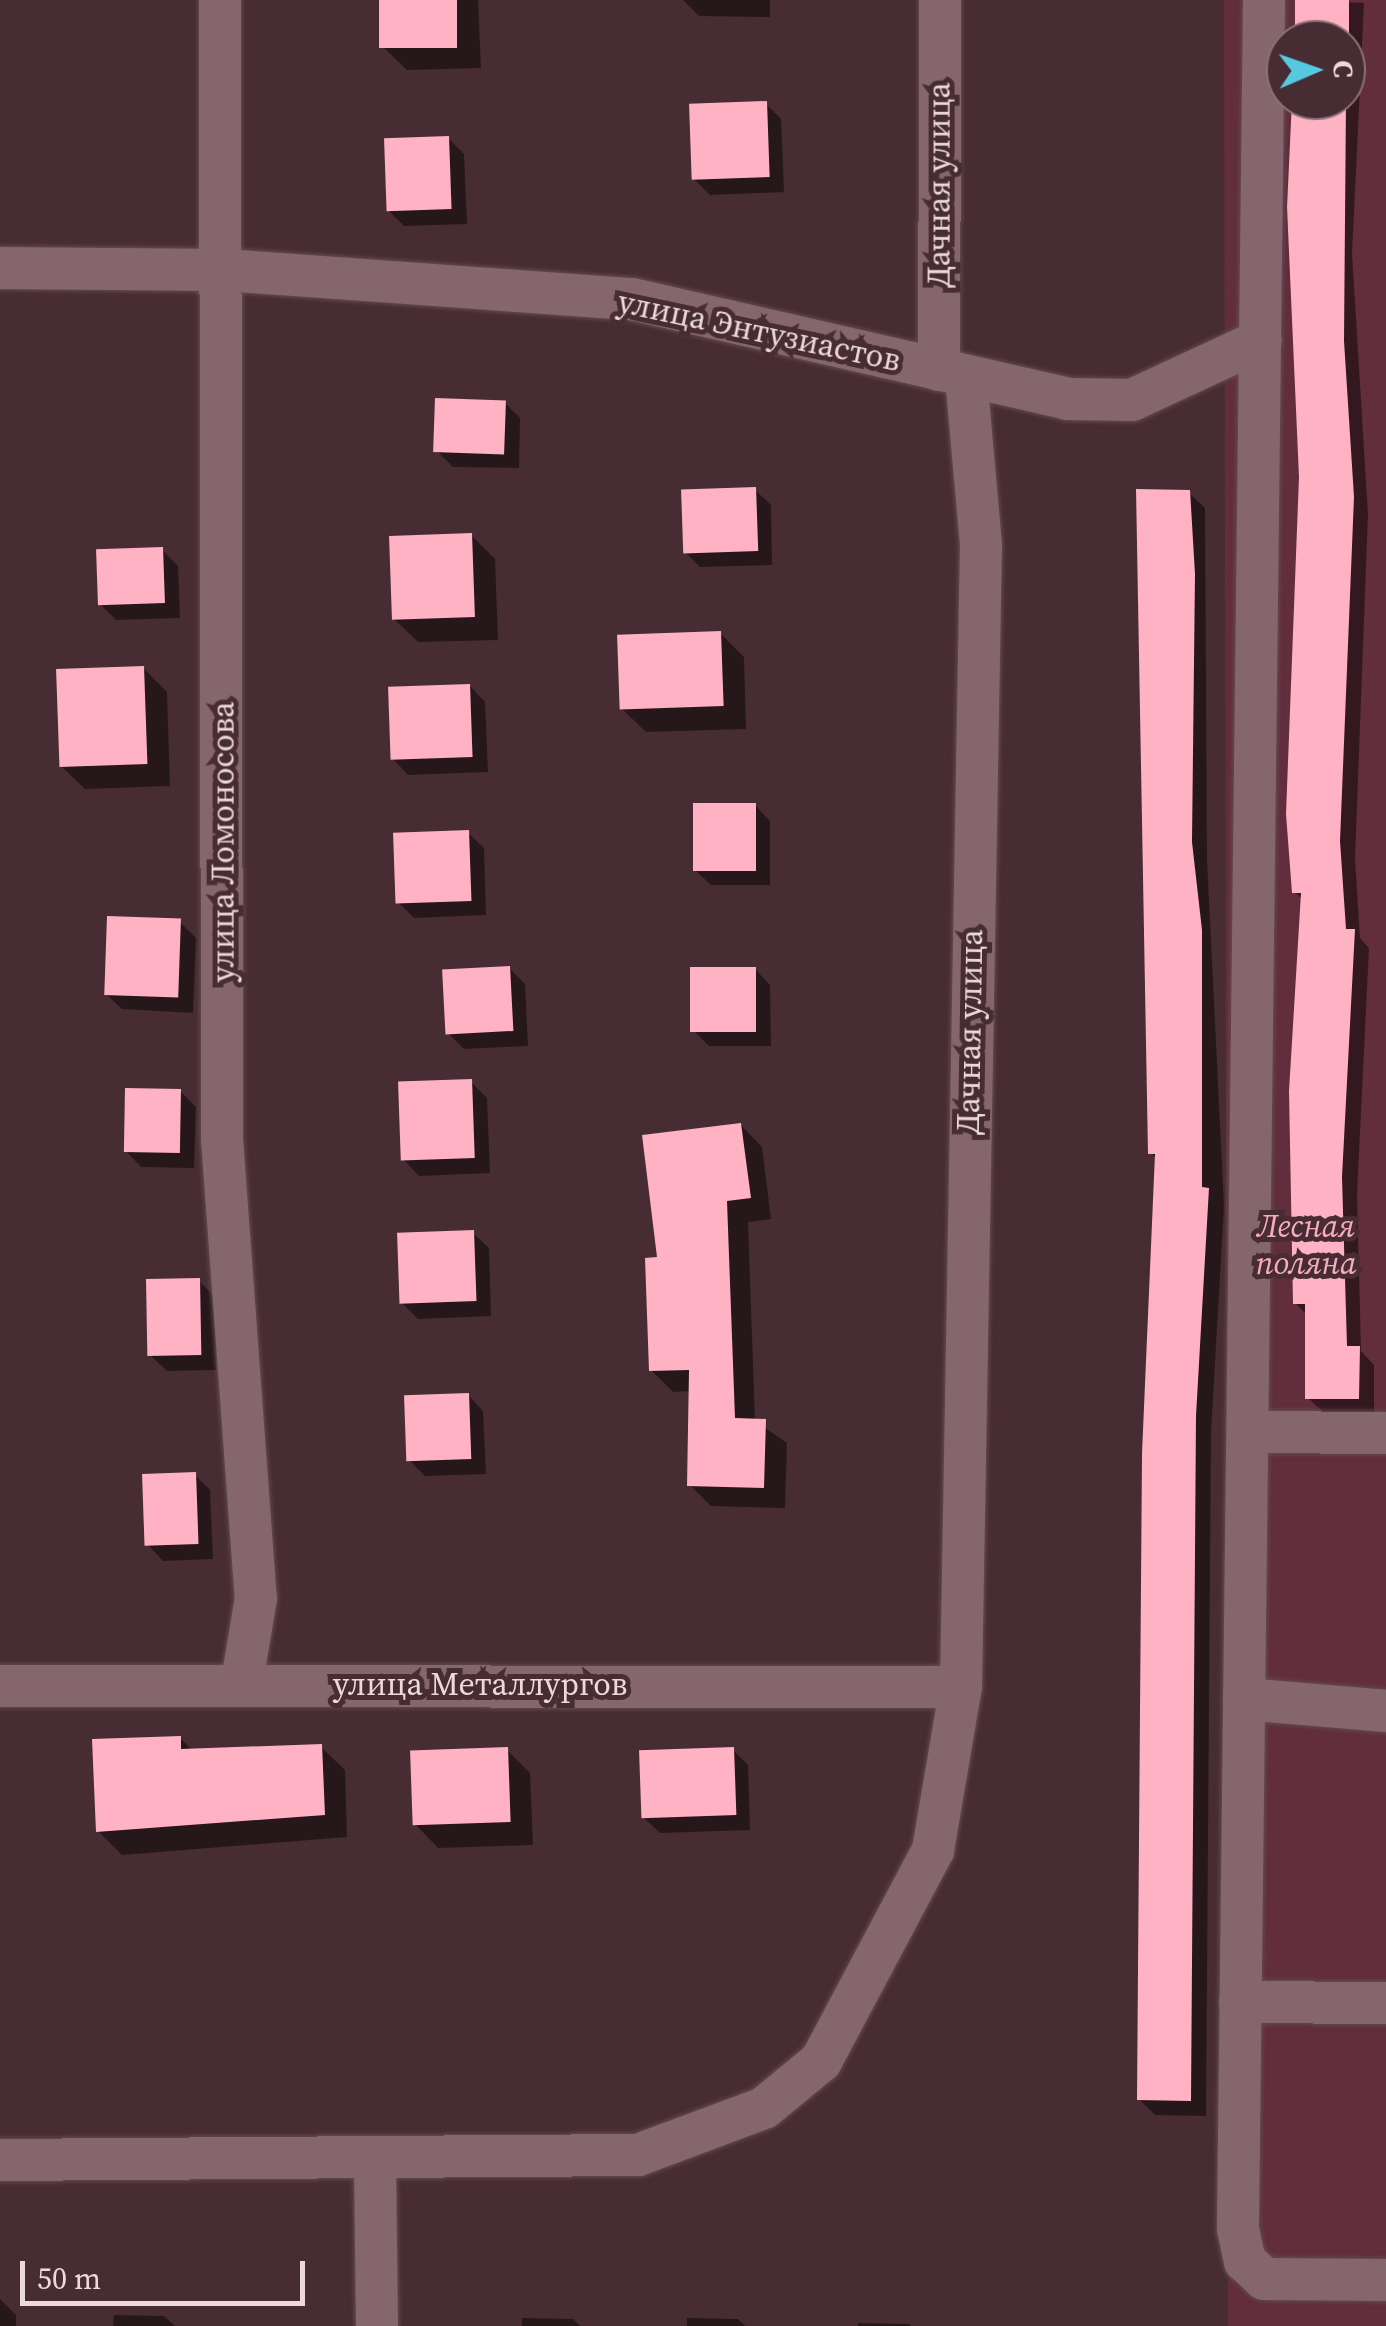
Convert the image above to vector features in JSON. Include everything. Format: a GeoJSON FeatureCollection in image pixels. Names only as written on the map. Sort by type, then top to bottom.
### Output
{"type":"FeatureCollection","features":[{"type":"Feature","properties":{"kind":"street","name":"улица Ломоносова"},"geometry":{"type":"LineString","coordinates":[[220,0],[224,270],[222,1139],[256,1598],[242,1682]]}},
{"type":"Feature","properties":{"kind":"street","name":"Дачная улица"},"geometry":{"type":"LineString","coordinates":[[0,2160],[375,2163],[638,2155],[764,2108],[821,2061],[933,1850],[961,1687],[981,544],[953,373],[940,0]]}},
{"type":"Feature","properties":{"kind":"street"},"geometry":{"type":"LineString","coordinates":[[1264,0],[1240,2002],[1245,2261],[1264,2279],[1386,2280]]}},
{"type":"Feature","properties":{"kind":"street","name":"улица Энтузиастов"},"geometry":{"type":"LineString","coordinates":[[0,268],[224,270],[632,299],[1067,399],[1132,400],[1262,340]]}},
{"type":"Feature","properties":{"kind":"street"},"geometry":{"type":"LineString","coordinates":[[1248,1432],[1386,1432]]}},
{"type":"Feature","properties":{"kind":"street","name":"улица Металлургов"},"geometry":{"type":"LineString","coordinates":[[0,1686],[88,1692],[242,1682],[961,1687]]}},
{"type":"Feature","properties":{"kind":"street"},"geometry":{"type":"LineString","coordinates":[[1244,1699],[1386,1710]]}},
{"type":"Feature","properties":{"kind":"street"},"geometry":{"type":"LineString","coordinates":[[1240,2002],[1386,2003]]}},
{"type":"Feature","properties":{"kind":"street"},"geometry":{"type":"LineString","coordinates":[[375,2163],[377,2326]]}},
{"type":"Feature","properties":{"kind":"green space","name":"Лесная поляна"},"geometry":{"type":"Polygon","coordinates":[[[1224,0],[1386,0],[1386,2326],[1228,2326],[1224,0]]]}},
{"type":"Feature","properties":{"kind":"building"},"geometry":{"type":"Polygon","coordinates":[[[379,0],[457,0],[457,48],[379,48],[379,0]]]}},
{"type":"Feature","properties":{"kind":"building"},"geometry":{"type":"Polygon","coordinates":[[[1295,0],[1349,0],[1349,20],[1295,20],[1295,0]]]}},
{"type":"Feature","properties":{"kind":"building"},"geometry":{"type":"Polygon","coordinates":[[[767,101],[770,177],[692,180],[689,104],[767,101]]]}},
{"type":"Feature","properties":{"kind":"building"},"geometry":{"type":"Polygon","coordinates":[[[1291,120],[1346,120],[1344,341],[1354,497],[1340,841],[1346,929],[1355,929],[1342,1177],[1347,1346],[1360,1346],[1359,1399],[1305,1399],[1305,1304],[1293,1304],[1289,1091],[1301,893],[1292,893],[1286,814],[1299,477],[1287,207],[1291,120]]]}},
{"type":"Feature","properties":{"kind":"building"},"geometry":{"type":"Polygon","coordinates":[[[449,136],[452,209],[387,211],[384,138],[449,136]]]}},
{"type":"Feature","properties":{"kind":"building"},"geometry":{"type":"Polygon","coordinates":[[[435,398],[506,400],[504,454],[433,452],[435,398]]]}},
{"type":"Feature","properties":{"kind":"building"},"geometry":{"type":"Polygon","coordinates":[[[756,487],[758,551],[683,554],[681,490],[756,487]]]}},
{"type":"Feature","properties":{"kind":"building"},"geometry":{"type":"Polygon","coordinates":[[[1136,489],[1190,490],[1195,574],[1192,842],[1202,930],[1202,1187],[1209,1188],[1196,1416],[1191,2101],[1137,2100],[1142,1453],[1155,1154],[1148,1154],[1136,489]]]}},
{"type":"Feature","properties":{"kind":"building"},"geometry":{"type":"Polygon","coordinates":[[[472,533],[475,617],[392,620],[389,536],[472,533]]]}},
{"type":"Feature","properties":{"kind":"building"},"geometry":{"type":"Polygon","coordinates":[[[163,547],[165,603],[98,605],[96,549],[163,547]]]}},
{"type":"Feature","properties":{"kind":"building"},"geometry":{"type":"Polygon","coordinates":[[[721,631],[724,706],[620,710],[617,635],[721,631]]]}},
{"type":"Feature","properties":{"kind":"building"},"geometry":{"type":"Polygon","coordinates":[[[144,666],[147,764],[59,767],[56,669],[144,666]]]}},
{"type":"Feature","properties":{"kind":"building"},"geometry":{"type":"Polygon","coordinates":[[[470,684],[473,757],[391,760],[388,687],[470,684]]]}},
{"type":"Feature","properties":{"kind":"building"},"geometry":{"type":"Polygon","coordinates":[[[693,803],[756,803],[756,871],[693,871],[693,803]]]}},
{"type":"Feature","properties":{"kind":"building"},"geometry":{"type":"Polygon","coordinates":[[[469,830],[471,901],[396,904],[393,833],[469,830]]]}},
{"type":"Feature","properties":{"kind":"building"},"geometry":{"type":"Polygon","coordinates":[[[107,916],[181,919],[178,998],[104,995],[107,916]]]}},
{"type":"Feature","properties":{"kind":"building"},"geometry":{"type":"Polygon","coordinates":[[[510,966],[513,1031],[445,1034],[442,970],[510,966]]]}},
{"type":"Feature","properties":{"kind":"building"},"geometry":{"type":"Polygon","coordinates":[[[690,967],[756,967],[756,1032],[690,1032],[690,967]]]}},
{"type":"Feature","properties":{"kind":"building"},"geometry":{"type":"Polygon","coordinates":[[[472,1079],[475,1158],[401,1161],[398,1082],[472,1079]]]}},
{"type":"Feature","properties":{"kind":"building"},"geometry":{"type":"Polygon","coordinates":[[[125,1088],[181,1089],[180,1153],[124,1152],[125,1088]]]}},
{"type":"Feature","properties":{"kind":"building"},"geometry":{"type":"Polygon","coordinates":[[[741,1123],[751,1198],[727,1201],[735,1418],[766,1419],[764,1488],[687,1486],[689,1370],[649,1371],[645,1258],[657,1257],[642,1135],[741,1123]]]}},
{"type":"Feature","properties":{"kind":"building"},"geometry":{"type":"Polygon","coordinates":[[[474,1230],[476,1301],[400,1304],[397,1233],[474,1230]]]}},
{"type":"Feature","properties":{"kind":"building"},"geometry":{"type":"Polygon","coordinates":[[[200,1278],[201,1355],[147,1356],[146,1279],[200,1278]]]}},
{"type":"Feature","properties":{"kind":"building"},"geometry":{"type":"Polygon","coordinates":[[[469,1393],[471,1459],[406,1461],[404,1395],[469,1393]]]}},
{"type":"Feature","properties":{"kind":"building"},"geometry":{"type":"Polygon","coordinates":[[[196,1472],[199,1544],[145,1546],[142,1474],[196,1472]]]}},
{"type":"Feature","properties":{"kind":"building"},"geometry":{"type":"Polygon","coordinates":[[[181,1736],[181,1749],[322,1744],[325,1815],[96,1832],[92,1739],[181,1736]]]}},
{"type":"Feature","properties":{"kind":"building"},"geometry":{"type":"Polygon","coordinates":[[[508,1747],[511,1822],[413,1825],[410,1750],[508,1747]]]}},
{"type":"Feature","properties":{"kind":"building"},"geometry":{"type":"Polygon","coordinates":[[[734,1747],[736,1815],[641,1818],[639,1750],[734,1747]]]}}]}
